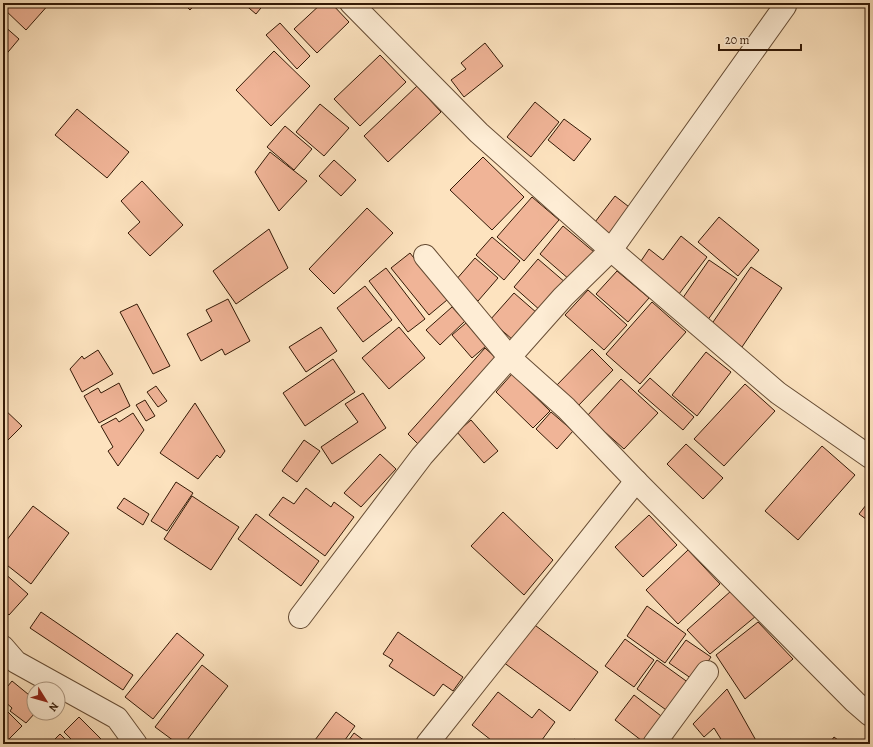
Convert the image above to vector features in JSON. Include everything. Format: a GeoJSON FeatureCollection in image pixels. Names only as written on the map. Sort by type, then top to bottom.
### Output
{"type":"FeatureCollection","features":[{"type":"Feature","properties":{"kind":"street"},"geometry":{"type":"LineString","coordinates":[[352,3],[479,133],[611,250],[778,393],[870,457]]}},
{"type":"Feature","properties":{"kind":"street"},"geometry":{"type":"LineString","coordinates":[[300,617],[422,456],[564,297],[611,250],[785,6]]}},
{"type":"Feature","properties":{"kind":"street"},"geometry":{"type":"LineString","coordinates":[[424,256],[510,358],[566,408],[636,481],[855,702],[870,715]]}},
{"type":"Feature","properties":{"kind":"street"},"geometry":{"type":"LineString","coordinates":[[427,744],[636,481]]}},
{"type":"Feature","properties":{"kind":"street"},"geometry":{"type":"LineString","coordinates":[[3,647],[16,662],[118,718],[136,744]]}},
{"type":"Feature","properties":{"kind":"street"},"geometry":{"type":"LineString","coordinates":[[654,744],[707,672]]}},
{"type":"Feature","properties":{"kind":"building"},"geometry":{"type":"Polygon","coordinates":[[[3,3],[50,3],[26,30],[3,8],[3,3]]]}},
{"type":"Feature","properties":{"kind":"building"},"geometry":{"type":"Polygon","coordinates":[[[183,3],[196,3],[190,10],[183,3]]]}},
{"type":"Feature","properties":{"kind":"building"},"geometry":{"type":"Polygon","coordinates":[[[243,3],[265,3],[256,14],[243,3]]]}},
{"type":"Feature","properties":{"kind":"building"},"geometry":{"type":"Polygon","coordinates":[[[322,3],[331,3],[349,22],[317,53],[294,29],[322,3]]]}},
{"type":"Feature","properties":{"kind":"building"},"geometry":{"type":"Polygon","coordinates":[[[280,23],[310,56],[297,69],[266,35],[280,23]]]}},
{"type":"Feature","properties":{"kind":"building"},"geometry":{"type":"Polygon","coordinates":[[[3,25],[19,39],[3,58],[3,25]]]}},
{"type":"Feature","properties":{"kind":"building"},"geometry":{"type":"Polygon","coordinates":[[[485,43],[503,66],[464,97],[451,80],[466,69],[461,63],[485,43]]]}},
{"type":"Feature","properties":{"kind":"building"},"geometry":{"type":"Polygon","coordinates":[[[274,51],[310,86],[271,126],[236,90],[274,51]]]}},
{"type":"Feature","properties":{"kind":"building"},"geometry":{"type":"Polygon","coordinates":[[[380,55],[406,82],[360,126],[334,99],[380,55]]]}},
{"type":"Feature","properties":{"kind":"building"},"geometry":{"type":"Polygon","coordinates":[[[417,86],[441,112],[388,162],[364,136],[417,86]]]}},
{"type":"Feature","properties":{"kind":"building"},"geometry":{"type":"Polygon","coordinates":[[[535,102],[559,122],[531,157],[507,137],[535,102]]]}},
{"type":"Feature","properties":{"kind":"building"},"geometry":{"type":"Polygon","coordinates":[[[320,104],[349,128],[324,156],[296,132],[320,104]]]}},
{"type":"Feature","properties":{"kind":"building"},"geometry":{"type":"Polygon","coordinates":[[[77,109],[129,152],[107,178],[55,135],[77,109]]]}},
{"type":"Feature","properties":{"kind":"building"},"geometry":{"type":"Polygon","coordinates":[[[564,119],[591,139],[574,161],[548,140],[564,119]]]}},
{"type":"Feature","properties":{"kind":"building"},"geometry":{"type":"Polygon","coordinates":[[[285,126],[312,149],[294,170],[267,147],[285,126]]]}},
{"type":"Feature","properties":{"kind":"building"},"geometry":{"type":"Polygon","coordinates":[[[270,152],[307,181],[279,211],[255,172],[270,152]]]}},
{"type":"Feature","properties":{"kind":"building"},"geometry":{"type":"Polygon","coordinates":[[[483,157],[524,197],[492,230],[450,190],[483,157]]]}},
{"type":"Feature","properties":{"kind":"building"},"geometry":{"type":"Polygon","coordinates":[[[334,160],[356,180],[341,196],[319,176],[334,160]]]}},
{"type":"Feature","properties":{"kind":"building"},"geometry":{"type":"Polygon","coordinates":[[[142,181],[183,225],[150,256],[128,233],[140,222],[121,201],[142,181]]]}},
{"type":"Feature","properties":{"kind":"building"},"geometry":{"type":"Polygon","coordinates":[[[615,196],[633,210],[610,240],[592,226],[615,196]]]}},
{"type":"Feature","properties":{"kind":"building"},"geometry":{"type":"Polygon","coordinates":[[[532,197],[559,220],[524,261],[497,237],[532,197]]]}},
{"type":"Feature","properties":{"kind":"building"},"geometry":{"type":"Polygon","coordinates":[[[367,208],[393,233],[334,294],[309,269],[367,208]]]}},
{"type":"Feature","properties":{"kind":"building"},"geometry":{"type":"Polygon","coordinates":[[[719,217],[759,250],[738,276],[698,242],[719,217]]]}},
{"type":"Feature","properties":{"kind":"building"},"geometry":{"type":"Polygon","coordinates":[[[563,226],[594,252],[570,280],[540,254],[563,226]]]}},
{"type":"Feature","properties":{"kind":"building"},"geometry":{"type":"Polygon","coordinates":[[[269,229],[288,268],[236,304],[213,271],[269,229]]]}},
{"type":"Feature","properties":{"kind":"building"},"geometry":{"type":"Polygon","coordinates":[[[681,236],[707,257],[676,298],[639,264],[649,249],[663,260],[681,236]]]}},
{"type":"Feature","properties":{"kind":"building"},"geometry":{"type":"Polygon","coordinates":[[[492,237],[520,261],[504,280],[476,255],[492,237]]]}},
{"type":"Feature","properties":{"kind":"building"},"geometry":{"type":"Polygon","coordinates":[[[410,253],[447,300],[429,315],[391,268],[410,253]]]}},
{"type":"Feature","properties":{"kind":"building"},"geometry":{"type":"Polygon","coordinates":[[[475,258],[498,278],[478,301],[455,281],[475,258]]]}},
{"type":"Feature","properties":{"kind":"building"},"geometry":{"type":"Polygon","coordinates":[[[538,259],[566,283],[541,311],[514,287],[538,259]]]}},
{"type":"Feature","properties":{"kind":"building"},"geometry":{"type":"Polygon","coordinates":[[[709,260],[737,279],[707,321],[680,302],[709,260]]]}},
{"type":"Feature","properties":{"kind":"building"},"geometry":{"type":"Polygon","coordinates":[[[751,267],[782,288],[742,347],[711,325],[751,267]]]}},
{"type":"Feature","properties":{"kind":"building"},"geometry":{"type":"Polygon","coordinates":[[[386,268],[425,319],[408,332],[369,281],[386,268]]]}},
{"type":"Feature","properties":{"kind":"building"},"geometry":{"type":"Polygon","coordinates":[[[617,271],[649,298],[628,322],[596,294],[617,271]]]}},
{"type":"Feature","properties":{"kind":"building"},"geometry":{"type":"Polygon","coordinates":[[[365,286],[392,320],[363,342],[337,308],[365,286]]]}},
{"type":"Feature","properties":{"kind":"building"},"geometry":{"type":"Polygon","coordinates":[[[588,290],[627,325],[604,350],[565,315],[588,290]]]}},
{"type":"Feature","properties":{"kind":"building"},"geometry":{"type":"Polygon","coordinates":[[[514,293],[537,313],[513,340],[490,320],[514,293]]]}},
{"type":"Feature","properties":{"kind":"building"},"geometry":{"type":"Polygon","coordinates":[[[228,299],[250,341],[225,355],[222,349],[201,361],[187,334],[212,321],[206,310],[228,299]]]}},
{"type":"Feature","properties":{"kind":"building"},"geometry":{"type":"Polygon","coordinates":[[[652,302],[686,332],[640,384],[606,354],[652,302]]]}},
{"type":"Feature","properties":{"kind":"building"},"geometry":{"type":"Polygon","coordinates":[[[137,304],[170,366],[153,374],[120,312],[137,304]]]}},
{"type":"Feature","properties":{"kind":"building"},"geometry":{"type":"Polygon","coordinates":[[[452,307],[465,321],[440,345],[426,330],[452,307]]]}},
{"type":"Feature","properties":{"kind":"building"},"geometry":{"type":"Polygon","coordinates":[[[466,323],[486,346],[472,358],[452,335],[466,323]]]}},
{"type":"Feature","properties":{"kind":"building"},"geometry":{"type":"Polygon","coordinates":[[[321,327],[337,351],[306,372],[289,347],[321,327]]]}},
{"type":"Feature","properties":{"kind":"building"},"geometry":{"type":"Polygon","coordinates":[[[399,327],[425,358],[389,389],[362,358],[399,327]]]}},
{"type":"Feature","properties":{"kind":"building"},"geometry":{"type":"Polygon","coordinates":[[[485,348],[496,358],[419,445],[408,434],[485,348]]]}},
{"type":"Feature","properties":{"kind":"building"},"geometry":{"type":"Polygon","coordinates":[[[592,349],[613,370],[576,408],[555,387],[592,349]]]}},
{"type":"Feature","properties":{"kind":"building"},"geometry":{"type":"Polygon","coordinates":[[[98,350],[113,374],[82,392],[70,369],[82,356],[84,359],[98,350]]]}},
{"type":"Feature","properties":{"kind":"building"},"geometry":{"type":"Polygon","coordinates":[[[706,352],[731,372],[697,416],[672,395],[706,352]]]}},
{"type":"Feature","properties":{"kind":"building"},"geometry":{"type":"Polygon","coordinates":[[[333,359],[355,392],[305,426],[283,393],[333,359]]]}},
{"type":"Feature","properties":{"kind":"building"},"geometry":{"type":"Polygon","coordinates":[[[512,374],[550,411],[533,428],[496,392],[512,374]]]}},
{"type":"Feature","properties":{"kind":"building"},"geometry":{"type":"Polygon","coordinates":[[[650,378],[694,417],[683,430],[638,391],[650,378]]]}},
{"type":"Feature","properties":{"kind":"building"},"geometry":{"type":"Polygon","coordinates":[[[621,379],[658,413],[624,449],[587,416],[621,379]]]}},
{"type":"Feature","properties":{"kind":"building"},"geometry":{"type":"Polygon","coordinates":[[[119,383],[130,406],[99,423],[84,396],[98,388],[101,393],[119,383]]]}},
{"type":"Feature","properties":{"kind":"building"},"geometry":{"type":"Polygon","coordinates":[[[745,384],[775,411],[724,466],[694,439],[745,384]]]}},
{"type":"Feature","properties":{"kind":"building"},"geometry":{"type":"Polygon","coordinates":[[[156,386],[167,401],[158,407],[147,392],[156,386]]]}},
{"type":"Feature","properties":{"kind":"building"},"geometry":{"type":"Polygon","coordinates":[[[363,393],[386,428],[332,464],[321,447],[358,422],[345,404],[363,393]]]}},
{"type":"Feature","properties":{"kind":"building"},"geometry":{"type":"Polygon","coordinates":[[[145,400],[155,416],[146,421],[136,405],[145,400]]]}},
{"type":"Feature","properties":{"kind":"building"},"geometry":{"type":"Polygon","coordinates":[[[195,403],[225,451],[220,458],[217,455],[198,479],[160,453],[195,403]]]}},
{"type":"Feature","properties":{"kind":"building"},"geometry":{"type":"Polygon","coordinates":[[[3,408],[22,426],[3,445],[3,408]]]}},
{"type":"Feature","properties":{"kind":"building"},"geometry":{"type":"Polygon","coordinates":[[[551,412],[573,431],[557,449],[536,429],[551,412]]]}},
{"type":"Feature","properties":{"kind":"building"},"geometry":{"type":"Polygon","coordinates":[[[133,413],[144,430],[118,466],[108,451],[113,447],[101,426],[116,418],[119,422],[133,413]]]}},
{"type":"Feature","properties":{"kind":"building"},"geometry":{"type":"Polygon","coordinates":[[[471,420],[498,451],[484,463],[457,432],[471,420]]]}},
{"type":"Feature","properties":{"kind":"building"},"geometry":{"type":"Polygon","coordinates":[[[304,440],[320,451],[297,482],[282,471],[304,440]]]}},
{"type":"Feature","properties":{"kind":"building"},"geometry":{"type":"Polygon","coordinates":[[[686,444],[723,478],[703,499],[667,464],[686,444]]]}},
{"type":"Feature","properties":{"kind":"building"},"geometry":{"type":"Polygon","coordinates":[[[822,446],[855,475],[798,540],[765,511],[822,446]]]}},
{"type":"Feature","properties":{"kind":"building"},"geometry":{"type":"Polygon","coordinates":[[[380,454],[396,469],[361,507],[344,493],[380,454]]]}},
{"type":"Feature","properties":{"kind":"building"},"geometry":{"type":"Polygon","coordinates":[[[176,482],[193,493],[167,531],[151,521],[176,482]]]}},
{"type":"Feature","properties":{"kind":"building"},"geometry":{"type":"Polygon","coordinates":[[[306,488],[331,507],[334,502],[354,517],[325,556],[269,515],[283,497],[294,504],[306,488]]]}},
{"type":"Feature","properties":{"kind":"building"},"geometry":{"type":"Polygon","coordinates":[[[192,496],[239,527],[211,570],[164,539],[192,496]]]}},
{"type":"Feature","properties":{"kind":"building"},"geometry":{"type":"Polygon","coordinates":[[[124,498],[149,514],[143,525],[117,508],[124,498]]]}},
{"type":"Feature","properties":{"kind":"building"},"geometry":{"type":"Polygon","coordinates":[[[870,500],[870,522],[859,514],[870,500]]]}},
{"type":"Feature","properties":{"kind":"building"},"geometry":{"type":"Polygon","coordinates":[[[33,506],[69,533],[31,584],[3,562],[3,545],[33,506]]]}},
{"type":"Feature","properties":{"kind":"building"},"geometry":{"type":"Polygon","coordinates":[[[503,512],[553,560],[524,595],[471,546],[503,512]]]}},
{"type":"Feature","properties":{"kind":"building"},"geometry":{"type":"Polygon","coordinates":[[[256,514],[319,561],[301,586],[238,539],[256,514]]]}},
{"type":"Feature","properties":{"kind":"building"},"geometry":{"type":"Polygon","coordinates":[[[649,515],[677,545],[643,577],[615,547],[649,515]]]}},
{"type":"Feature","properties":{"kind":"building"},"geometry":{"type":"Polygon","coordinates":[[[688,550],[720,584],[678,624],[646,590],[688,550]]]}},
{"type":"Feature","properties":{"kind":"building"},"geometry":{"type":"Polygon","coordinates":[[[3,572],[28,594],[9,615],[3,610],[3,572]]]}},
{"type":"Feature","properties":{"kind":"building"},"geometry":{"type":"Polygon","coordinates":[[[731,591],[756,616],[710,654],[687,630],[731,591]]]}},
{"type":"Feature","properties":{"kind":"building"},"geometry":{"type":"Polygon","coordinates":[[[647,606],[686,634],[665,663],[627,636],[647,606]]]}},
{"type":"Feature","properties":{"kind":"building"},"geometry":{"type":"Polygon","coordinates":[[[41,612],[133,675],[123,690],[30,628],[41,612]]]}},
{"type":"Feature","properties":{"kind":"building"},"geometry":{"type":"Polygon","coordinates":[[[758,622],[793,659],[745,699],[716,655],[758,622]]]}},
{"type":"Feature","properties":{"kind":"building"},"geometry":{"type":"Polygon","coordinates":[[[532,623],[598,672],[570,711],[503,662],[532,623]]]}},
{"type":"Feature","properties":{"kind":"building"},"geometry":{"type":"Polygon","coordinates":[[[398,632],[463,677],[453,691],[443,684],[434,696],[389,666],[393,660],[383,654],[398,632]]]}},
{"type":"Feature","properties":{"kind":"building"},"geometry":{"type":"Polygon","coordinates":[[[177,633],[204,655],[153,719],[125,697],[177,633]]]}},
{"type":"Feature","properties":{"kind":"building"},"geometry":{"type":"Polygon","coordinates":[[[625,639],[654,660],[634,687],[605,666],[625,639]]]}},
{"type":"Feature","properties":{"kind":"building"},"geometry":{"type":"Polygon","coordinates":[[[686,640],[711,657],[695,681],[669,663],[686,640]]]}},
{"type":"Feature","properties":{"kind":"building"},"geometry":{"type":"Polygon","coordinates":[[[657,660],[689,683],[669,712],[637,689],[657,660]]]}},
{"type":"Feature","properties":{"kind":"building"},"geometry":{"type":"Polygon","coordinates":[[[202,665],[228,686],[184,744],[178,744],[155,727],[202,665]]]}},
{"type":"Feature","properties":{"kind":"building"},"geometry":{"type":"Polygon","coordinates":[[[12,681],[26,692],[26,721],[28,721],[26,723],[10,711],[12,708],[3,700],[3,692],[12,681]]]}},
{"type":"Feature","properties":{"kind":"building"},"geometry":{"type":"Polygon","coordinates":[[[727,689],[758,744],[724,744],[714,728],[704,737],[693,724],[727,689]]]}},
{"type":"Feature","properties":{"kind":"building"},"geometry":{"type":"Polygon","coordinates":[[[498,692],[532,718],[539,709],[555,722],[539,744],[496,744],[472,725],[498,692]]]}},
{"type":"Feature","properties":{"kind":"building"},"geometry":{"type":"Polygon","coordinates":[[[634,695],[665,719],[646,744],[615,720],[634,695]]]}},
{"type":"Feature","properties":{"kind":"building"},"geometry":{"type":"Polygon","coordinates":[[[6,710],[22,726],[5,743],[3,742],[3,713],[6,710]]]}},
{"type":"Feature","properties":{"kind":"building"},"geometry":{"type":"Polygon","coordinates":[[[336,712],[355,726],[342,744],[312,744],[336,712]]]}},
{"type":"Feature","properties":{"kind":"building"},"geometry":{"type":"Polygon","coordinates":[[[79,717],[106,744],[76,744],[64,732],[79,717]]]}},
{"type":"Feature","properties":{"kind":"building"},"geometry":{"type":"Polygon","coordinates":[[[354,733],[369,744],[346,744],[354,733]]]}},
{"type":"Feature","properties":{"kind":"building"},"geometry":{"type":"Polygon","coordinates":[[[60,734],[70,744],[50,744],[60,734]]]}},
{"type":"Feature","properties":{"kind":"building"},"geometry":{"type":"Polygon","coordinates":[[[834,737],[843,744],[829,744],[834,737]]]}},
{"type":"Feature","properties":{"kind":"building"},"geometry":{"type":"Polygon","coordinates":[[[574,739],[581,744],[570,744],[574,739]]]}}]}
